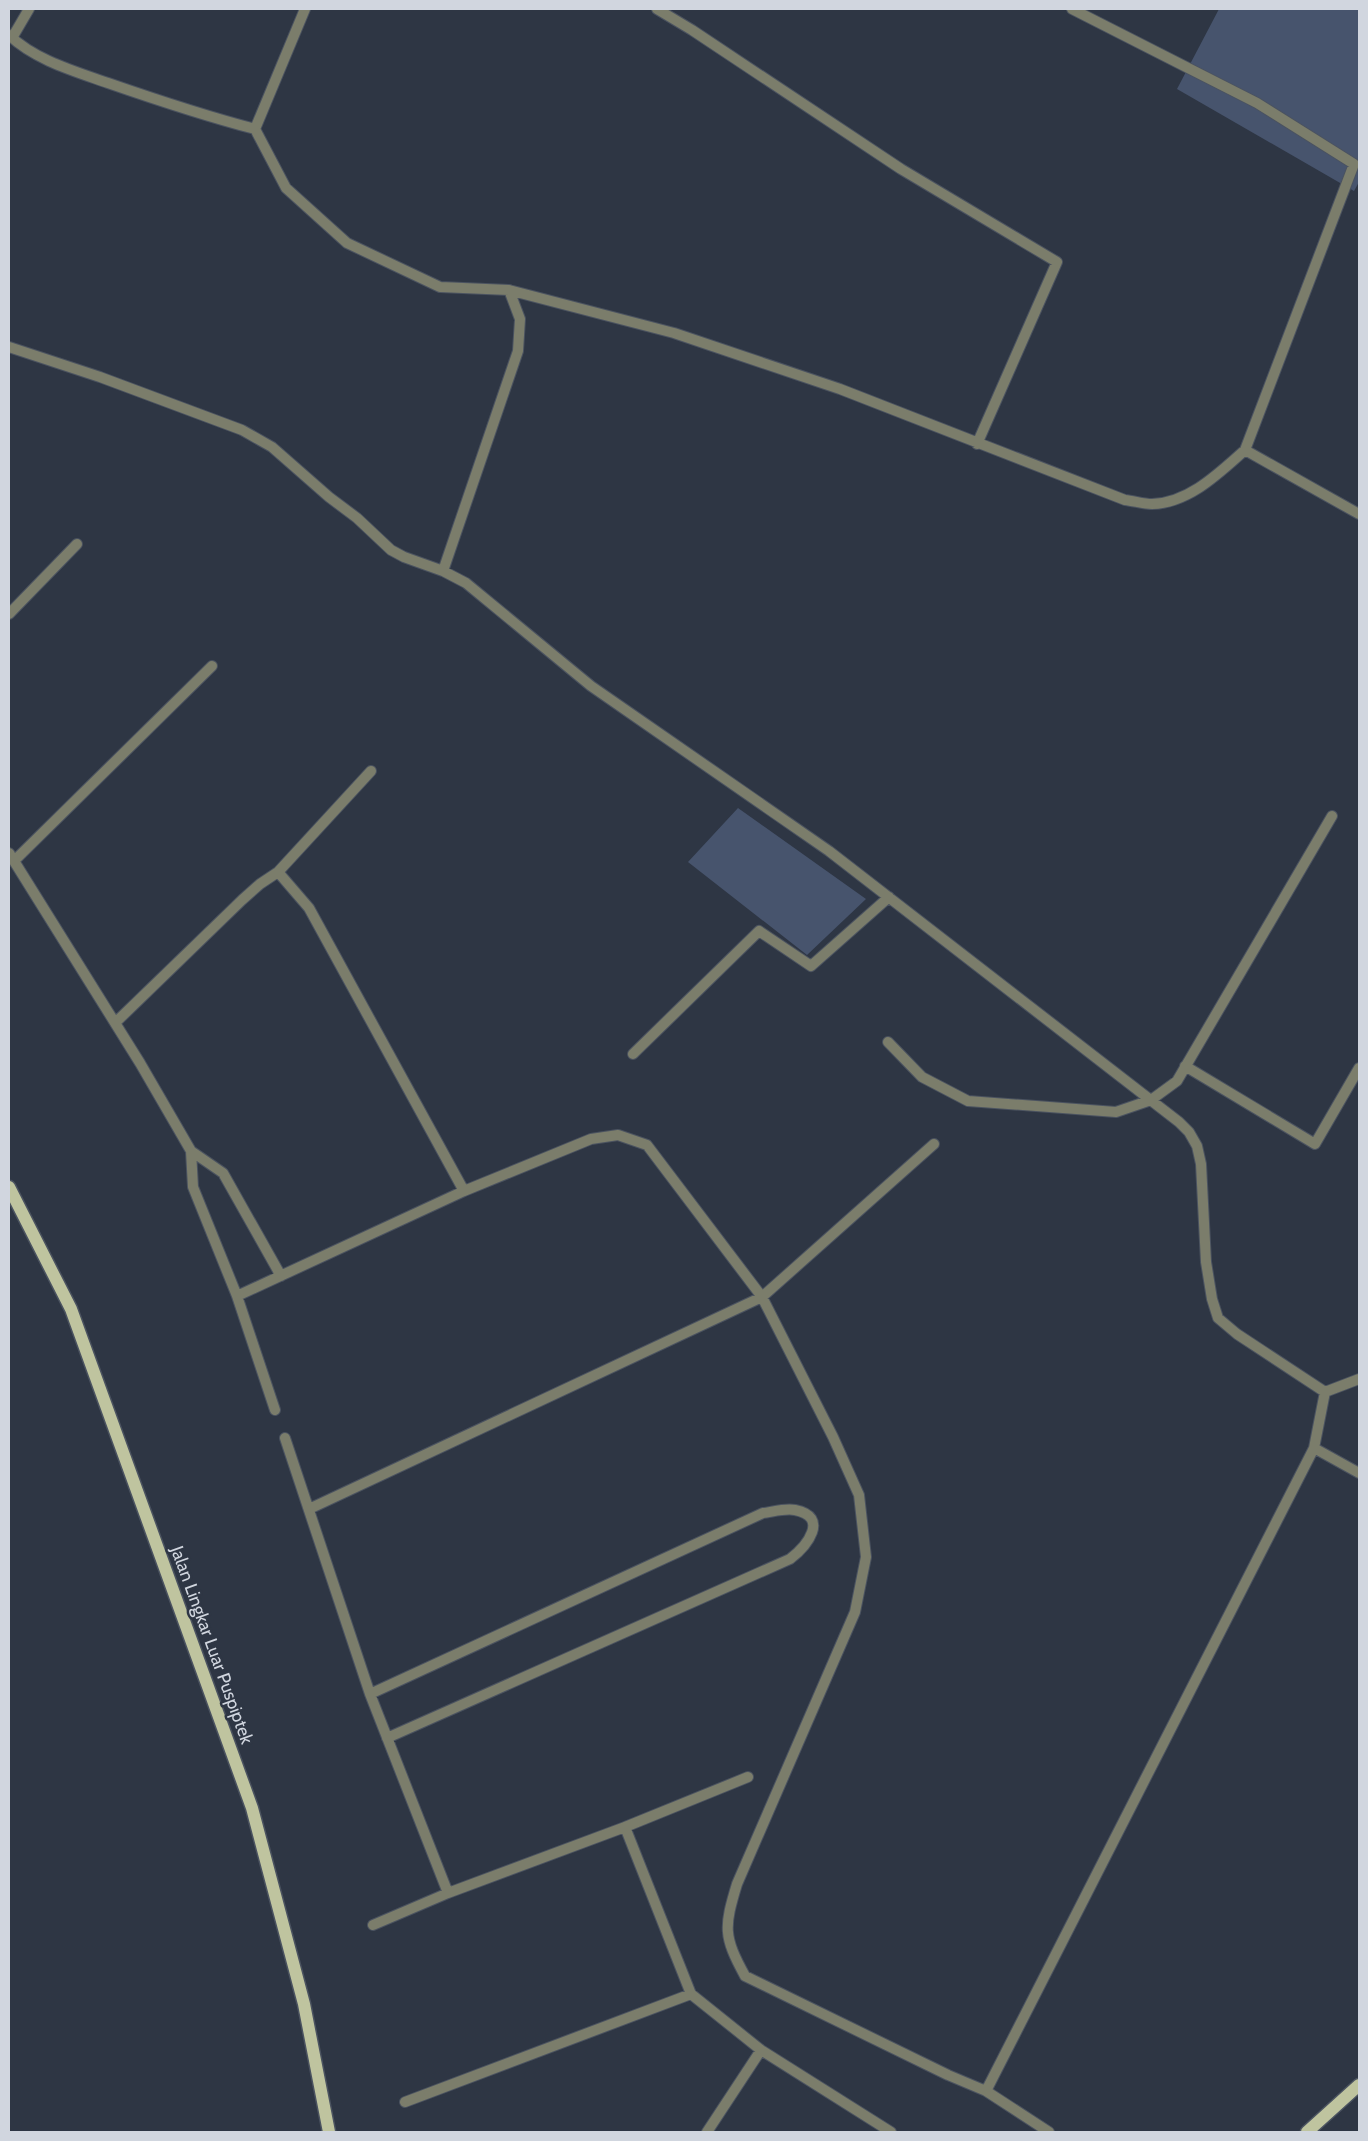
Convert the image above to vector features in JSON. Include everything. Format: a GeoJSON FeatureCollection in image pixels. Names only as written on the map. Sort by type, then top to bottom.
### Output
{"type":"FeatureCollection","features":[{"type":"Feature","properties":{"kind":"main road","name":"Jalan Lingkar Luar Puspiptek"},"geometry":{"type":"LineString","coordinates":[[9,1187],[72,1308],[252,1808],[304,2004],[329,2132]]}},
{"type":"Feature","properties":{"kind":"main road"},"geometry":{"type":"LineString","coordinates":[[1308,2132],[1359,2085]]}},
{"type":"Feature","properties":{"kind":"street"},"geometry":{"type":"LineString","coordinates":[[29,9],[10,36],[38,55],[70,70],[187,111],[255,129],[286,188],[347,242],[440,287],[509,290],[674,333],[840,389],[1110,495],[1125,500],[1152,504],[1177,499],[1212,480],[1245,450],[1354,164],[1256,103],[1072,9]]}},
{"type":"Feature","properties":{"kind":"street"},"geometry":{"type":"LineString","coordinates":[[255,129],[305,9]]}},
{"type":"Feature","properties":{"kind":"street"},"geometry":{"type":"LineString","coordinates":[[657,9],[692,30],[901,170],[1057,262],[977,444]]}},
{"type":"Feature","properties":{"kind":"street"},"geometry":{"type":"LineString","coordinates":[[443,571],[518,351],[520,319],[509,290]]}},
{"type":"Feature","properties":{"kind":"street"},"geometry":{"type":"LineString","coordinates":[[9,347],[100,377],[242,430],[272,447],[391,550],[404,557],[443,571],[466,583],[591,686],[829,851],[1179,1122],[1189,1132],[1197,1146],[1201,1164],[1206,1262],[1212,1299],[1218,1318],[1237,1334],[1325,1392]]}},
{"type":"Feature","properties":{"kind":"street"},"geometry":{"type":"LineString","coordinates":[[1245,450],[1359,514]]}},
{"type":"Feature","properties":{"kind":"street"},"geometry":{"type":"LineString","coordinates":[[9,614],[77,544]]}},
{"type":"Feature","properties":{"kind":"street"},"geometry":{"type":"LineString","coordinates":[[212,666],[11,857],[116,1023],[190,1151],[193,1187],[237,1296],[275,1410]]}},
{"type":"Feature","properties":{"kind":"street"},"geometry":{"type":"LineString","coordinates":[[116,1023],[242,900],[260,884],[278,872],[371,771]]}},
{"type":"Feature","properties":{"kind":"street"},"geometry":{"type":"LineString","coordinates":[[888,1042],[922,1077],[968,1101],[1116,1112],[1151,1100],[1177,1081],[1332,816]]}},
{"type":"Feature","properties":{"kind":"street"},"geometry":{"type":"LineString","coordinates":[[278,872],[309,908],[464,1191]]}},
{"type":"Feature","properties":{"kind":"street"},"geometry":{"type":"LineString","coordinates":[[633,1054],[759,931],[811,966],[889,897]]}},
{"type":"Feature","properties":{"kind":"street"},"geometry":{"type":"LineString","coordinates":[[1185,1066],[1315,1144],[1359,1068]]}},
{"type":"Feature","properties":{"kind":"street"},"geometry":{"type":"LineString","coordinates":[[237,1296],[464,1191],[591,1139],[618,1134],[647,1145],[762,1297],[820,1411],[859,1495],[866,1557],[855,1612],[738,1884],[727,1920],[731,1949],[745,1976],[948,2075],[986,2091],[1049,2132]]}},
{"type":"Feature","properties":{"kind":"street"},"geometry":{"type":"LineString","coordinates":[[309,1509],[762,1297],[934,1144]]}},
{"type":"Feature","properties":{"kind":"street"},"geometry":{"type":"LineString","coordinates":[[190,1151],[224,1173],[282,1276]]}},
{"type":"Feature","properties":{"kind":"street"},"geometry":{"type":"LineString","coordinates":[[1325,1392],[1359,1379]]}},
{"type":"Feature","properties":{"kind":"street"},"geometry":{"type":"LineString","coordinates":[[986,2091],[1314,1448],[1325,1392]]}},
{"type":"Feature","properties":{"kind":"street"},"geometry":{"type":"LineString","coordinates":[[285,1438],[370,1694],[448,1893]]}},
{"type":"Feature","properties":{"kind":"street"},"geometry":{"type":"LineString","coordinates":[[1314,1448],[1359,1473]]}},
{"type":"Feature","properties":{"kind":"street"},"geometry":{"type":"LineString","coordinates":[[370,1694],[763,1513],[794,1510],[809,1516],[813,1523],[811,1538],[802,1550],[790,1559],[387,1738]]}},
{"type":"Feature","properties":{"kind":"street"},"geometry":{"type":"LineString","coordinates":[[373,1925],[448,1893],[625,1827],[748,1777]]}},
{"type":"Feature","properties":{"kind":"street"},"geometry":{"type":"LineString","coordinates":[[625,1827],[691,1994],[760,2050],[891,2132]]}},
{"type":"Feature","properties":{"kind":"street"},"geometry":{"type":"LineString","coordinates":[[405,2102],[691,1994]]}},
{"type":"Feature","properties":{"kind":"street"},"geometry":{"type":"LineString","coordinates":[[708,2132],[760,2050]]}},
{"type":"Feature","properties":{"kind":"shaded area"},"geometry":{"type":"Polygon","coordinates":[[[1219,9],[1359,9],[1359,182],[1354,191],[1177,89],[1219,9]]]}},
{"type":"Feature","properties":{"kind":"shaded area"},"geometry":{"type":"Polygon","coordinates":[[[738,808],[866,899],[807,955],[688,862],[738,808]]]}}]}
